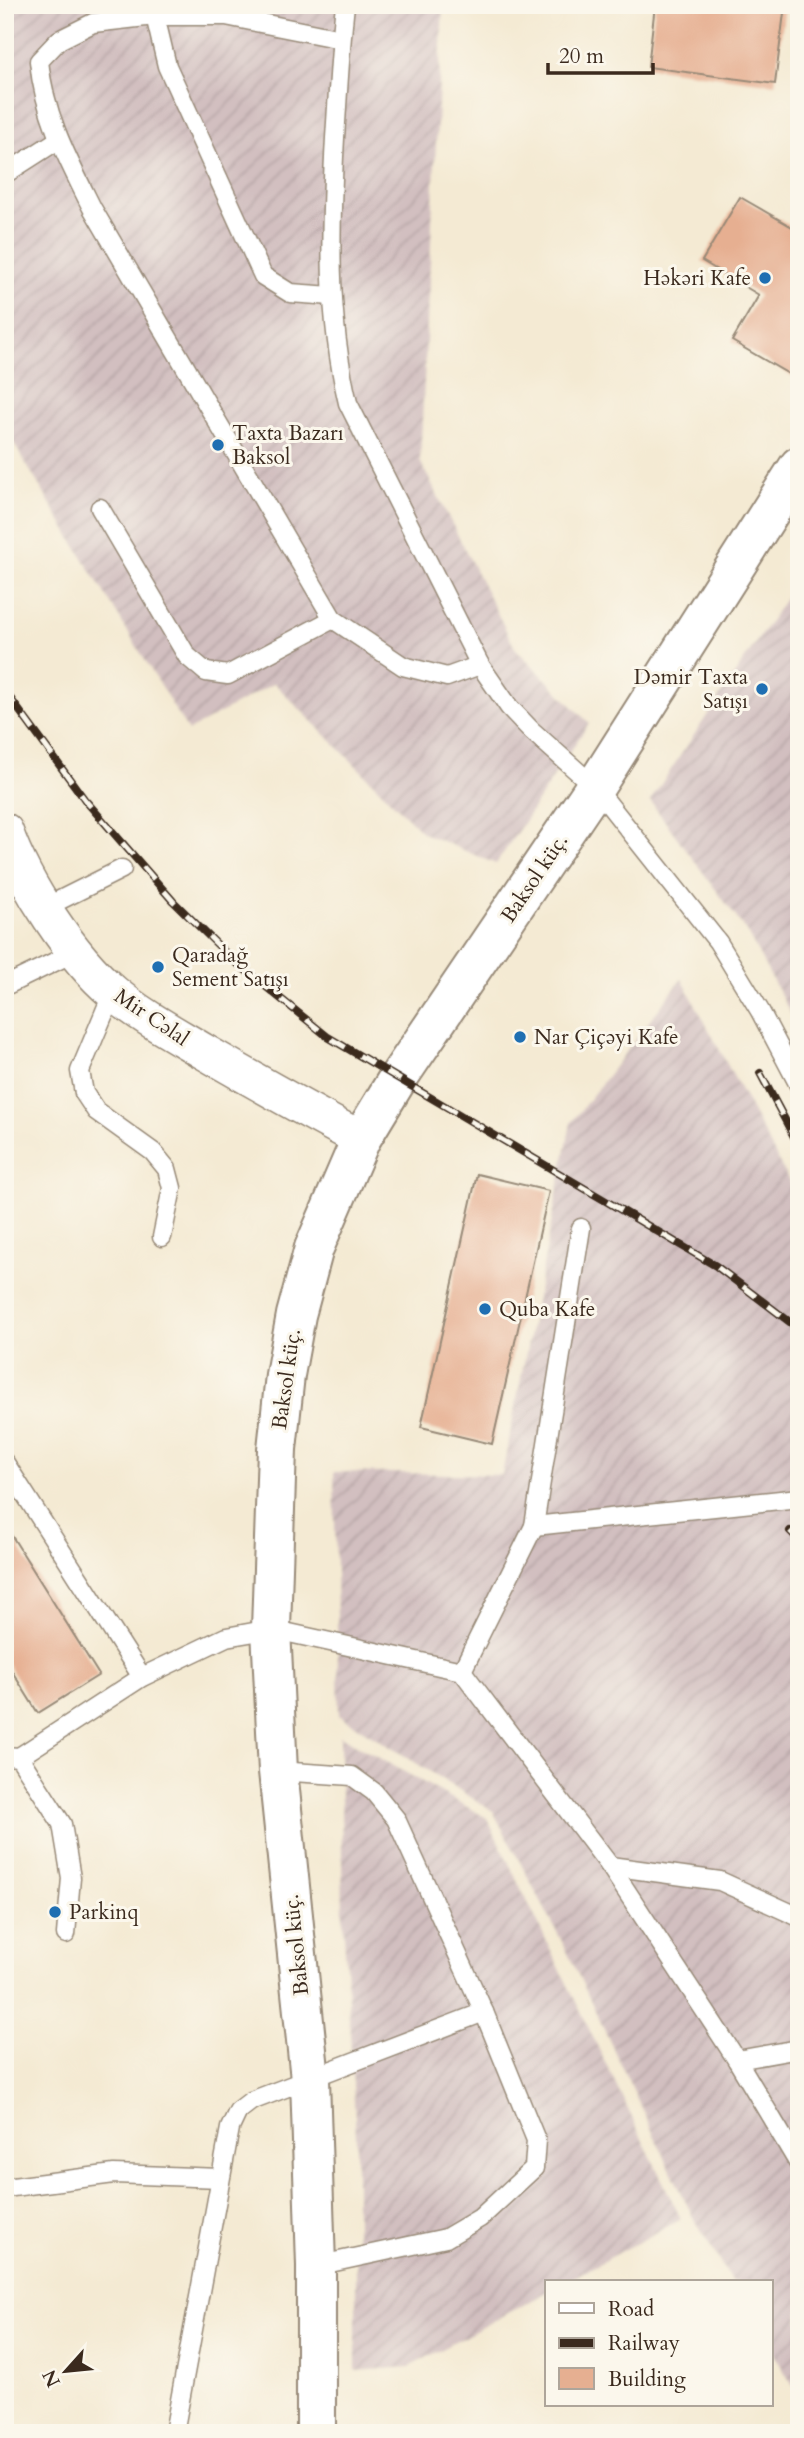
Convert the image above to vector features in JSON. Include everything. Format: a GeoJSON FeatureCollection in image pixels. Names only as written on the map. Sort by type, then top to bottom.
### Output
{"type":"FeatureCollection","features":[{"type":"Feature","properties":{"kind":"main road","name":"Baksol küç."},"geometry":{"type":"LineString","coordinates":[[316,2433],[316,2266],[310,2079],[278,1771],[271,1629],[277,1449],[285,1375],[296,1315],[314,1248],[361,1139],[398,1079],[595,787],[799,466]]}},
{"type":"Feature","properties":{"kind":"street","name":"Mir Cəlal"},"geometry":{"type":"LineString","coordinates":[[8,847],[44,908],[75,952],[113,992],[150,1019],[289,1102],[361,1139]]}},
{"type":"Feature","properties":{"kind":"lane"},"geometry":{"type":"LineString","coordinates":[[345,5],[330,222],[332,296],[338,360],[348,403],[480,665],[509,706],[531,730],[595,787],[718,942],[760,1011],[799,1085]]}},
{"type":"Feature","properties":{"kind":"lane"},"geometry":{"type":"LineString","coordinates":[[341,39],[226,16],[155,16],[93,23],[58,40],[39,61],[41,88],[58,140],[92,208],[333,619],[403,666],[447,677],[480,665]]}},
{"type":"Feature","properties":{"kind":"lane"},"geometry":{"type":"LineString","coordinates":[[155,16],[167,66],[262,276],[290,293],[332,296]]}},
{"type":"Feature","properties":{"kind":"lane"},"geometry":{"type":"LineString","coordinates":[[5,174],[58,140]]}},
{"type":"Feature","properties":{"kind":"lane"},"geometry":{"type":"LineString","coordinates":[[100,508],[187,656],[206,672],[228,676],[333,619]]}},
{"type":"Feature","properties":{"kind":"lane"},"geometry":{"type":"LineString","coordinates":[[44,908],[122,869]]}},
{"type":"Feature","properties":{"kind":"lane"},"geometry":{"type":"LineString","coordinates":[[5,986],[75,952]]}},
{"type":"Feature","properties":{"kind":"lane"},"geometry":{"type":"LineString","coordinates":[[113,992],[80,1072],[84,1093],[96,1111],[153,1152],[167,1168],[172,1188],[162,1237]]}},
{"type":"Feature","properties":{"kind":"lane"},"geometry":{"type":"LineString","coordinates":[[462,1671],[534,1526],[581,1228]]}},
{"type":"Feature","properties":{"kind":"lane"},"geometry":{"type":"LineString","coordinates":[[5,1463],[142,1677]]}},
{"type":"Feature","properties":{"kind":"lane"},"geometry":{"type":"LineString","coordinates":[[534,1526],[799,1498]]}},
{"type":"Feature","properties":{"kind":"lane"},"geometry":{"type":"LineString","coordinates":[[66,1934],[71,1878],[62,1824],[12,1756],[142,1677],[226,1637],[271,1629],[462,1671],[610,1866],[737,2060],[799,2164]]}},
{"type":"Feature","properties":{"kind":"lane"},"geometry":{"type":"LineString","coordinates":[[278,1771],[352,1776],[374,1792],[396,1819],[484,2012],[536,2140],[534,2168],[480,2218],[446,2238],[316,2266]]}},
{"type":"Feature","properties":{"kind":"lane"},"geometry":{"type":"LineString","coordinates":[[610,1866],[720,1881],[799,1917]]}},
{"type":"Feature","properties":{"kind":"lane"},"geometry":{"type":"LineString","coordinates":[[174,2433],[220,2178],[230,2129],[238,2111],[251,2101],[484,2012]]}},
{"type":"Feature","properties":{"kind":"lane"},"geometry":{"type":"LineString","coordinates":[[737,2060],[799,2049]]}},
{"type":"Feature","properties":{"kind":"lane"},"geometry":{"type":"LineString","coordinates":[[5,2188],[114,2174],[220,2178]]}},
{"type":"Feature","properties":{"kind":"shaded area","name":"Taxta Bazarı Baksol"},"geometry":{"type":"Polygon","coordinates":[[[15,5],[443,5],[420,461],[515,648],[589,723],[496,864],[423,833],[274,683],[188,731],[5,429],[5,11],[15,5]]]}},
{"type":"Feature","properties":{"kind":"shaded area","name":"Dəmir Taxta Satışı"},"geometry":{"type":"Polygon","coordinates":[[[799,578],[799,1029],[745,929],[650,801],[799,578]]]}},
{"type":"Feature","properties":{"kind":"shaded area"},"geometry":{"type":"Polygon","coordinates":[[[682,979],[799,1200],[799,2396],[772,2351],[772,2280],[731,2280],[693,2217],[566,1949],[493,1811],[339,1715],[334,1472],[502,1475],[571,1123],[682,979]]]}},
{"type":"Feature","properties":{"kind":"shaded area"},"geometry":{"type":"Polygon","coordinates":[[[340,1736],[487,1818],[681,2219],[569,2280],[545,2280],[545,2293],[409,2367],[356,2371],[356,2134],[343,1917],[340,1736]]]}},
{"type":"Feature","properties":{"kind":"building"},"geometry":{"type":"Polygon","coordinates":[[[655,5],[785,5],[775,84],[648,67],[655,5]]]}},
{"type":"Feature","properties":{"kind":"building","name":"Həkəri Kafe"},"geometry":{"type":"Polygon","coordinates":[[[740,197],[799,231],[799,380],[732,341],[759,295],[702,261],[740,197]]]}},
{"type":"Feature","properties":{"kind":"building","name":"Quba Kafe"},"geometry":{"type":"Polygon","coordinates":[[[477,1174],[549,1191],[492,1444],[421,1427],[477,1174]]]}},
{"type":"Feature","properties":{"kind":"building"},"geometry":{"type":"Polygon","coordinates":[[[5,1525],[99,1675],[38,1713],[5,1660],[5,1525]]]}},
{"type":"Feature","properties":{"kind":"railway"},"geometry":{"type":"LineString","coordinates":[[5,691],[85,800],[173,901],[233,960],[328,1037],[716,1266],[799,1329]]}},
{"type":"Feature","properties":{"kind":"railway"},"geometry":{"type":"LineString","coordinates":[[760,1073],[799,1146]]}},
{"type":"Feature","properties":{"kind":"railway"},"geometry":{"type":"LineString","coordinates":[[790,1531],[799,1540]]}},
{"type":"Feature","properties":{"kind":"place","name":"Həkəri Kafe"},"geometry":{"type":"Point","coordinates":[765,278]}},
{"type":"Feature","properties":{"kind":"place","name":"Taxta Bazarı Baksol"},"geometry":{"type":"Point","coordinates":[218,445]}},
{"type":"Feature","properties":{"kind":"place","name":"Dəmir Taxta Satışı"},"geometry":{"type":"Point","coordinates":[762,689]}},
{"type":"Feature","properties":{"kind":"place","name":"Qaradağ Sement Satışı"},"geometry":{"type":"Point","coordinates":[158,967]}},
{"type":"Feature","properties":{"kind":"place","name":"Nar Çiçəyi Kafe"},"geometry":{"type":"Point","coordinates":[520,1037]}},
{"type":"Feature","properties":{"kind":"place","name":"Quba Kafe"},"geometry":{"type":"Point","coordinates":[485,1309]}},
{"type":"Feature","properties":{"kind":"place","name":"Parkinq"},"geometry":{"type":"Point","coordinates":[55,1912]}}]}
